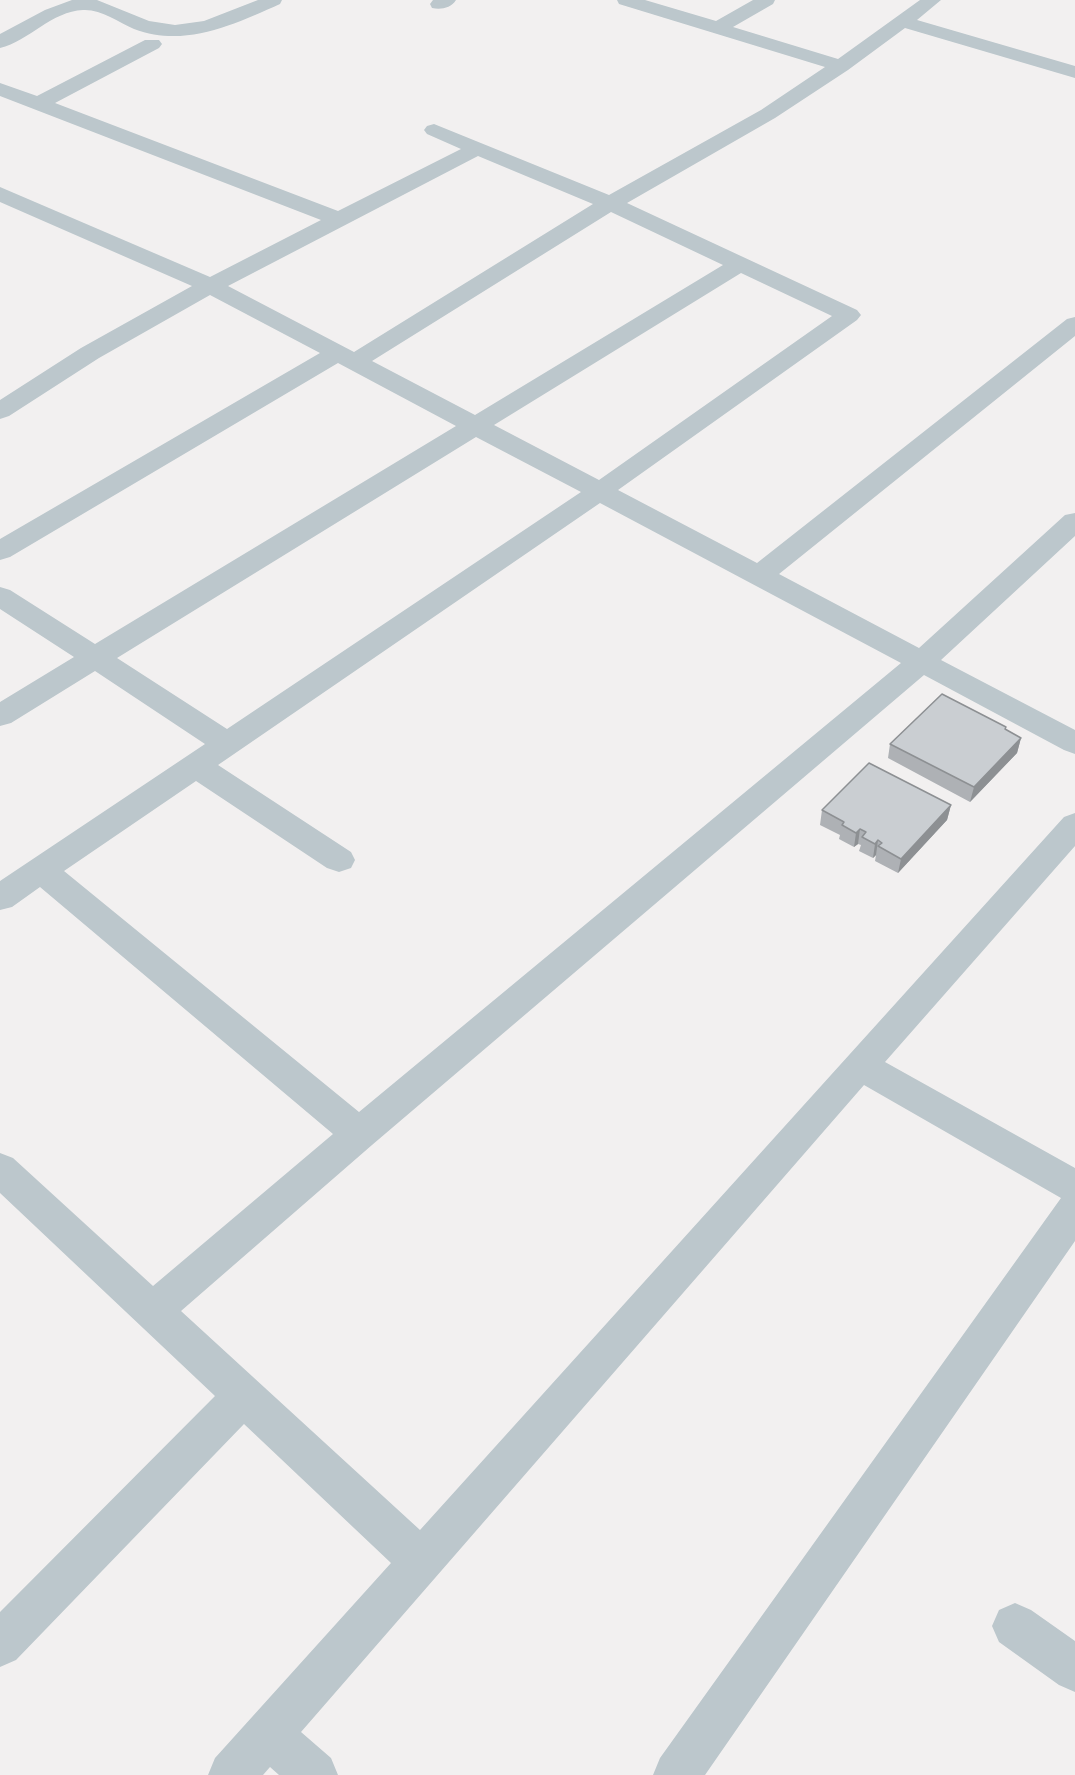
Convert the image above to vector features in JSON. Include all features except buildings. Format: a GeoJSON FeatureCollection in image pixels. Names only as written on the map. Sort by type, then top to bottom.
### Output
{"type":"FeatureCollection","features":[{"type":"Feature","properties":{"kind":"street"},"geometry":{"type":"LineString","coordinates":[[38,104],[159,30],[197,29],[223,22],[273,0]]}},
{"type":"Feature","properties":{"kind":"street"},"geometry":{"type":"LineString","coordinates":[[626,0],[841,66]]}},
{"type":"Feature","properties":{"kind":"street"},"geometry":{"type":"LineString","coordinates":[[718,28],[766,0]]}},
{"type":"Feature","properties":{"kind":"street"},"geometry":{"type":"LineString","coordinates":[[0,551],[346,358],[610,203],[768,114],[841,66],[932,0]]}},
{"type":"Feature","properties":{"kind":"street"},"geometry":{"type":"LineString","coordinates":[[0,42],[67,8],[82,4],[99,7],[148,35]]}},
{"type":"Feature","properties":{"kind":"street"},"geometry":{"type":"LineString","coordinates":[[681,17],[742,14]]}},
{"type":"Feature","properties":{"kind":"street"},"geometry":{"type":"LineString","coordinates":[[901,21],[1075,72]]}},
{"type":"Feature","properties":{"kind":"street"},"geometry":{"type":"LineString","coordinates":[[0,89],[338,219]]}},
{"type":"Feature","properties":{"kind":"street"},"geometry":{"type":"LineString","coordinates":[[0,898],[599,492],[849,315],[610,203],[434,130]]}},
{"type":"Feature","properties":{"kind":"street"},"geometry":{"type":"LineString","coordinates":[[0,411],[90,353],[209,285],[476,149]]}},
{"type":"Feature","properties":{"kind":"street"},"geometry":{"type":"LineString","coordinates":[[0,194],[209,285],[1075,743]]}},
{"type":"Feature","properties":{"kind":"street"},"geometry":{"type":"LineString","coordinates":[[0,716],[740,264]]}},
{"type":"Feature","properties":{"kind":"street"},"geometry":{"type":"LineString","coordinates":[[759,576],[1075,324]]}},
{"type":"Feature","properties":{"kind":"street"},"geometry":{"type":"LineString","coordinates":[[152,1311],[921,662],[1075,521]]}},
{"type":"Feature","properties":{"kind":"street"},"geometry":{"type":"LineString","coordinates":[[0,596],[228,744]]}},
{"type":"Feature","properties":{"kind":"street"},"geometry":{"type":"LineString","coordinates":[[196,766],[339,860]]}},
{"type":"Feature","properties":{"kind":"street"},"geometry":{"type":"LineString","coordinates":[[232,1775],[1075,825]]}},
{"type":"Feature","properties":{"kind":"street"},"geometry":{"type":"LineString","coordinates":[[41,870],[359,1134]]}},
{"type":"Feature","properties":{"kind":"street"},"geometry":{"type":"LineString","coordinates":[[860,1065],[1075,1187]]}},
{"type":"Feature","properties":{"kind":"street"},"geometry":{"type":"LineString","coordinates":[[4,1181],[152,1311],[421,1561]]}},
{"type":"Feature","properties":{"kind":"street"},"geometry":{"type":"LineString","coordinates":[[677,1775],[1075,1210]]}},
{"type":"Feature","properties":{"kind":"street"},"geometry":{"type":"LineString","coordinates":[[0,1644],[243,1396]]}},
{"type":"Feature","properties":{"kind":"street"},"geometry":{"type":"LineString","coordinates":[[1015,1626],[1075,1669]]}},
{"type":"Feature","properties":{"kind":"street"},"geometry":{"type":"LineString","coordinates":[[268,1734],[314,1775]]}}]}
